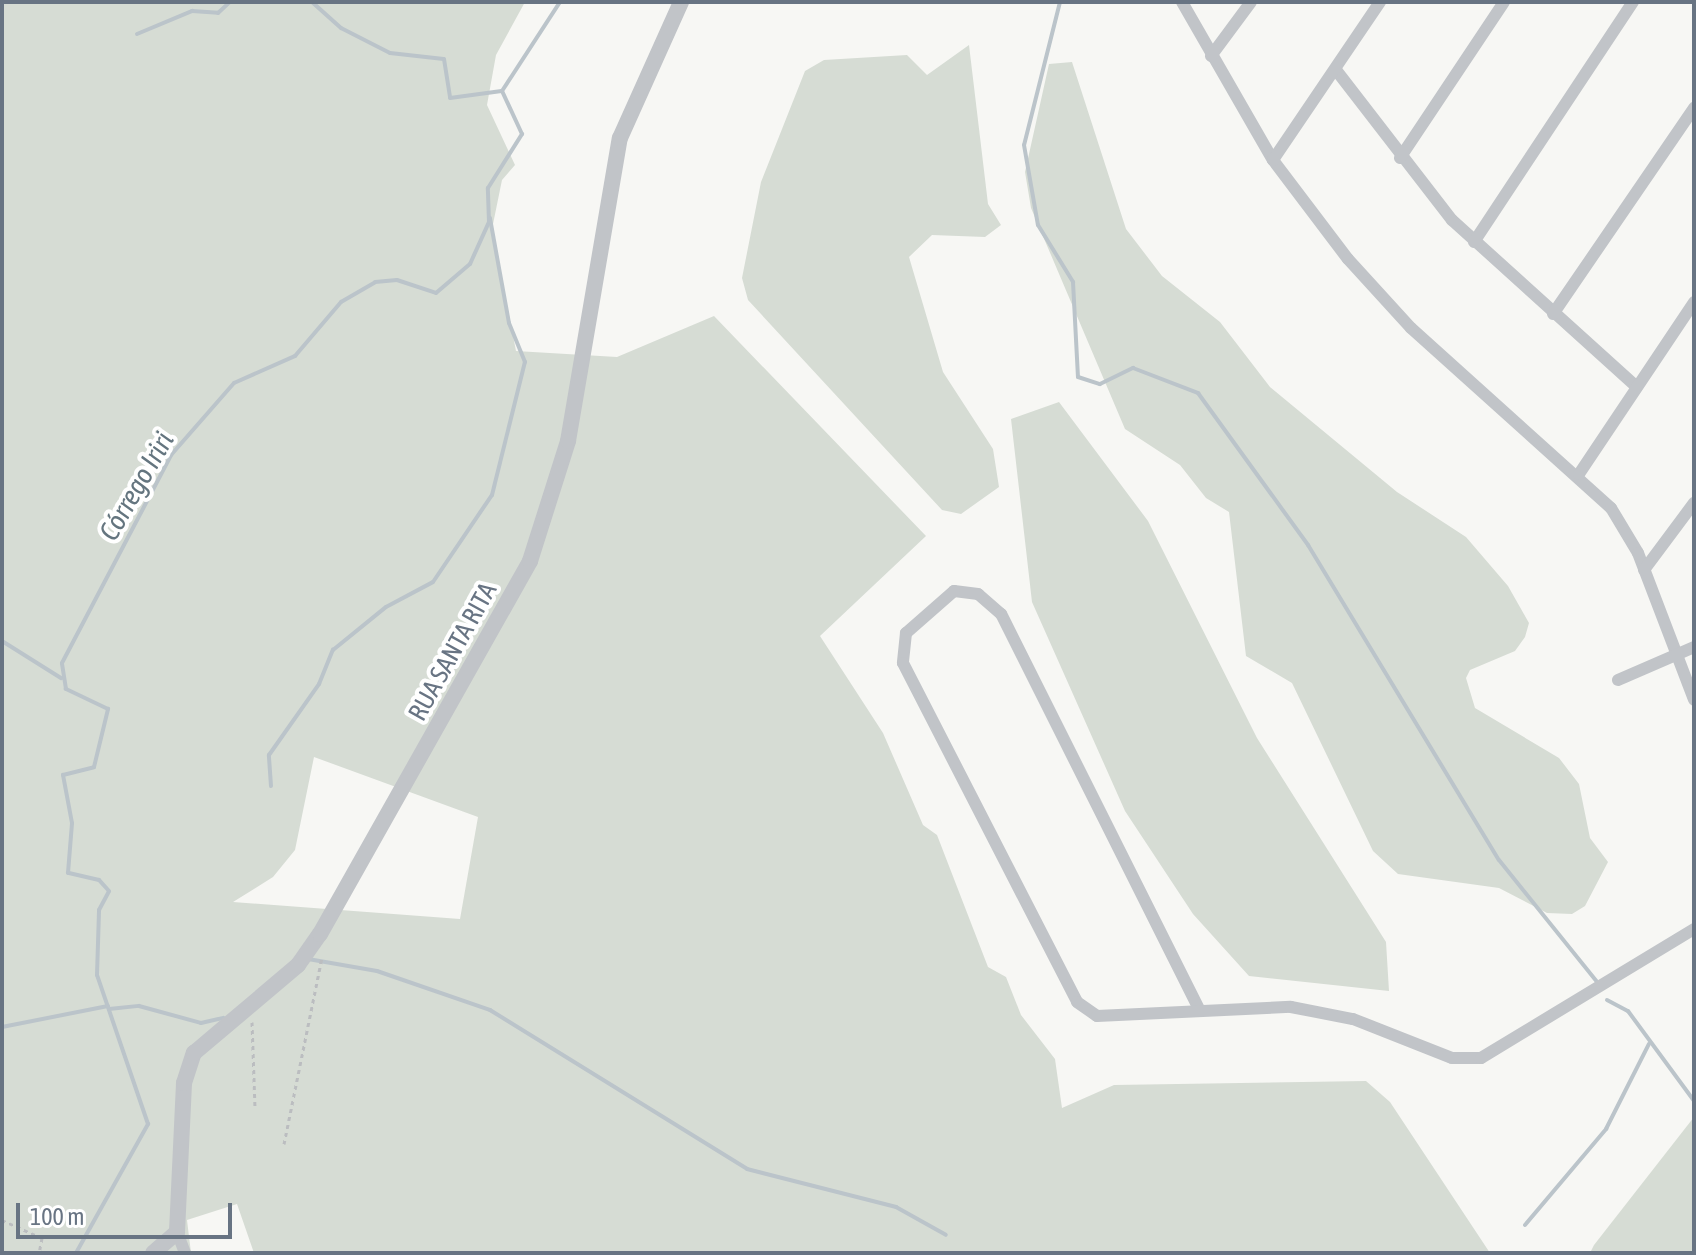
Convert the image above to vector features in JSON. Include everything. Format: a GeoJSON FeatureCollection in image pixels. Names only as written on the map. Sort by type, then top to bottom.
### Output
{"type":"FeatureCollection","features":[{"type":"Feature","properties":{"kind":"street","name":"RUA SANTA RITA"},"geometry":{"type":"LineString","coordinates":[[177,1232],[188,1064],[199,1045],[298,965],[320,934],[544,526],[568,441],[614,158],[681,2]]}},
{"type":"Feature","properties":{"kind":"street"},"geometry":{"type":"LineString","coordinates":[[1182,2],[1273,160],[1390,306],[1579,474],[1621,522],[1644,570],[1694,700]]}},
{"type":"Feature","properties":{"kind":"street"},"geometry":{"type":"LineString","coordinates":[[1211,56],[1251,2]]}},
{"type":"Feature","properties":{"kind":"street"},"geometry":{"type":"LineString","coordinates":[[1273,160],[1380,2]]}},
{"type":"Feature","properties":{"kind":"street"},"geometry":{"type":"LineString","coordinates":[[1400,158],[1504,2]]}},
{"type":"Feature","properties":{"kind":"street"},"geometry":{"type":"LineString","coordinates":[[1474,242],[1633,2]]}},
{"type":"Feature","properties":{"kind":"street"},"geometry":{"type":"LineString","coordinates":[[1336,70],[1400,158],[1474,242],[1637,387]]}},
{"type":"Feature","properties":{"kind":"street"},"geometry":{"type":"LineString","coordinates":[[1553,314],[1694,108]]}},
{"type":"Feature","properties":{"kind":"street"},"geometry":{"type":"LineString","coordinates":[[1579,474],[1694,302]]}},
{"type":"Feature","properties":{"kind":"street"},"geometry":{"type":"LineString","coordinates":[[1644,570],[1694,503]]}},
{"type":"Feature","properties":{"kind":"street"},"geometry":{"type":"LineString","coordinates":[[1200,1011],[1001,614],[978,594],[954,591],[906,633],[903,663],[1077,1002],[1106,1019],[1200,1011],[1312,1009],[1442,1055],[1481,1058],[1694,929]]}},
{"type":"Feature","properties":{"kind":"street"},"geometry":{"type":"LineString","coordinates":[[1618,680],[1694,647]]}},
{"type":"Feature","properties":{"kind":"street"},"geometry":{"type":"LineString","coordinates":[[153,1253],[177,1232],[185,1253]]}},
{"type":"Feature","properties":{"kind":"path"},"geometry":{"type":"LineString","coordinates":[[284,1144],[303,1072],[320,934]]}},
{"type":"Feature","properties":{"kind":"path"},"geometry":{"type":"LineString","coordinates":[[252,1002],[255,1108]]}},
{"type":"Feature","properties":{"kind":"path"},"geometry":{"type":"LineString","coordinates":[[2,1220],[42,1238],[39,1253]]}},
{"type":"Feature","properties":{"kind":"shaded area"},"geometry":{"type":"Polygon","coordinates":[[[2,2],[525,2],[496,55],[487,105],[515,165],[502,180],[492,229],[516,351],[617,357],[714,316],[926,536],[820,636],[883,733],[923,825],[937,835],[988,967],[1006,977],[1021,1015],[1055,1059],[1062,1108],[1114,1085],[1366,1081],[1390,1102],[1490,1253],[254,1253],[237,1204],[187,1220],[191,1253],[2,1253],[2,2]],[[314,757],[295,850],[273,877],[233,902],[460,919],[478,817],[314,757]]]}},
{"type":"Feature","properties":{"kind":"shaded area"},"geometry":{"type":"Polygon","coordinates":[[[969,45],[988,204],[1001,225],[985,237],[932,235],[909,257],[943,372],[993,449],[999,487],[961,514],[942,510],[748,300],[742,278],[761,182],[805,71],[824,60],[907,55],[927,75],[969,45]]]}},
{"type":"Feature","properties":{"kind":"shaded area"},"geometry":{"type":"Polygon","coordinates":[[[1072,62],[1126,229],[1162,276],[1220,322],[1270,387],[1397,492],[1466,537],[1508,586],[1529,623],[1525,637],[1515,651],[1470,670],[1466,678],[1475,708],[1559,758],[1579,784],[1590,838],[1608,862],[1585,906],[1572,914],[1547,913],[1499,888],[1398,874],[1373,851],[1292,683],[1246,656],[1229,512],[1206,498],[1180,465],[1125,429],[1031,208],[1025,172],[1049,64],[1072,62]]]}},
{"type":"Feature","properties":{"kind":"shaded area"},"geometry":{"type":"Polygon","coordinates":[[[1059,402],[1148,521],[1257,738],[1386,942],[1389,991],[1249,976],[1193,914],[1125,811],[1032,602],[1011,419],[1059,402]]]}},
{"type":"Feature","properties":{"kind":"shaded area"},"geometry":{"type":"Polygon","coordinates":[[[1694,1117],[1694,1253],[1590,1253],[1594,1245],[1694,1117]]]}},
{"type":"Feature","properties":{"kind":"waterway"},"geometry":{"type":"LineString","coordinates":[[137,34],[192,11],[218,13],[230,2]]}},
{"type":"Feature","properties":{"kind":"waterway"},"geometry":{"type":"LineString","coordinates":[[312,2],[341,28],[390,53],[444,59],[450,98],[502,91]]}},
{"type":"Feature","properties":{"kind":"waterway","name":"Córrego Iriri"},"geometry":{"type":"LineString","coordinates":[[76,1253],[148,1124],[97,975],[99,910],[109,891],[99,880],[68,873],[72,823],[63,775],[94,767],[108,709],[66,689],[62,663],[171,455],[234,383],[295,356],[341,302],[375,282],[397,280],[436,293],[470,264],[489,222],[488,188],[522,134],[502,91],[560,2]]}},
{"type":"Feature","properties":{"kind":"waterway"},"geometry":{"type":"LineString","coordinates":[[1060,2],[1024,145],[1038,225],[1073,282],[1078,377],[1100,384],[1133,368],[1198,393],[1308,545],[1499,860],[1597,982]]}},
{"type":"Feature","properties":{"kind":"waterway"},"geometry":{"type":"LineString","coordinates":[[271,786],[269,755],[319,684],[333,650],[386,607],[433,582],[492,495],[525,362],[509,323],[490,218]]}},
{"type":"Feature","properties":{"kind":"waterway"},"geometry":{"type":"LineString","coordinates":[[2,641],[61,678]]}},
{"type":"Feature","properties":{"kind":"waterway"},"geometry":{"type":"LineString","coordinates":[[308,959],[377,971],[490,1010],[747,1169],[896,1207],[946,1235]]}},
{"type":"Feature","properties":{"kind":"waterway"},"geometry":{"type":"LineString","coordinates":[[1607,1000],[1628,1011],[1694,1101]]}},
{"type":"Feature","properties":{"kind":"waterway"},"geometry":{"type":"LineString","coordinates":[[2,1027],[108,1006]]}},
{"type":"Feature","properties":{"kind":"waterway"},"geometry":{"type":"LineString","coordinates":[[109,1009],[139,1006],[201,1023],[223,1018]]}},
{"type":"Feature","properties":{"kind":"waterway"},"geometry":{"type":"LineString","coordinates":[[1525,1225],[1606,1129],[1649,1044]]}}]}
